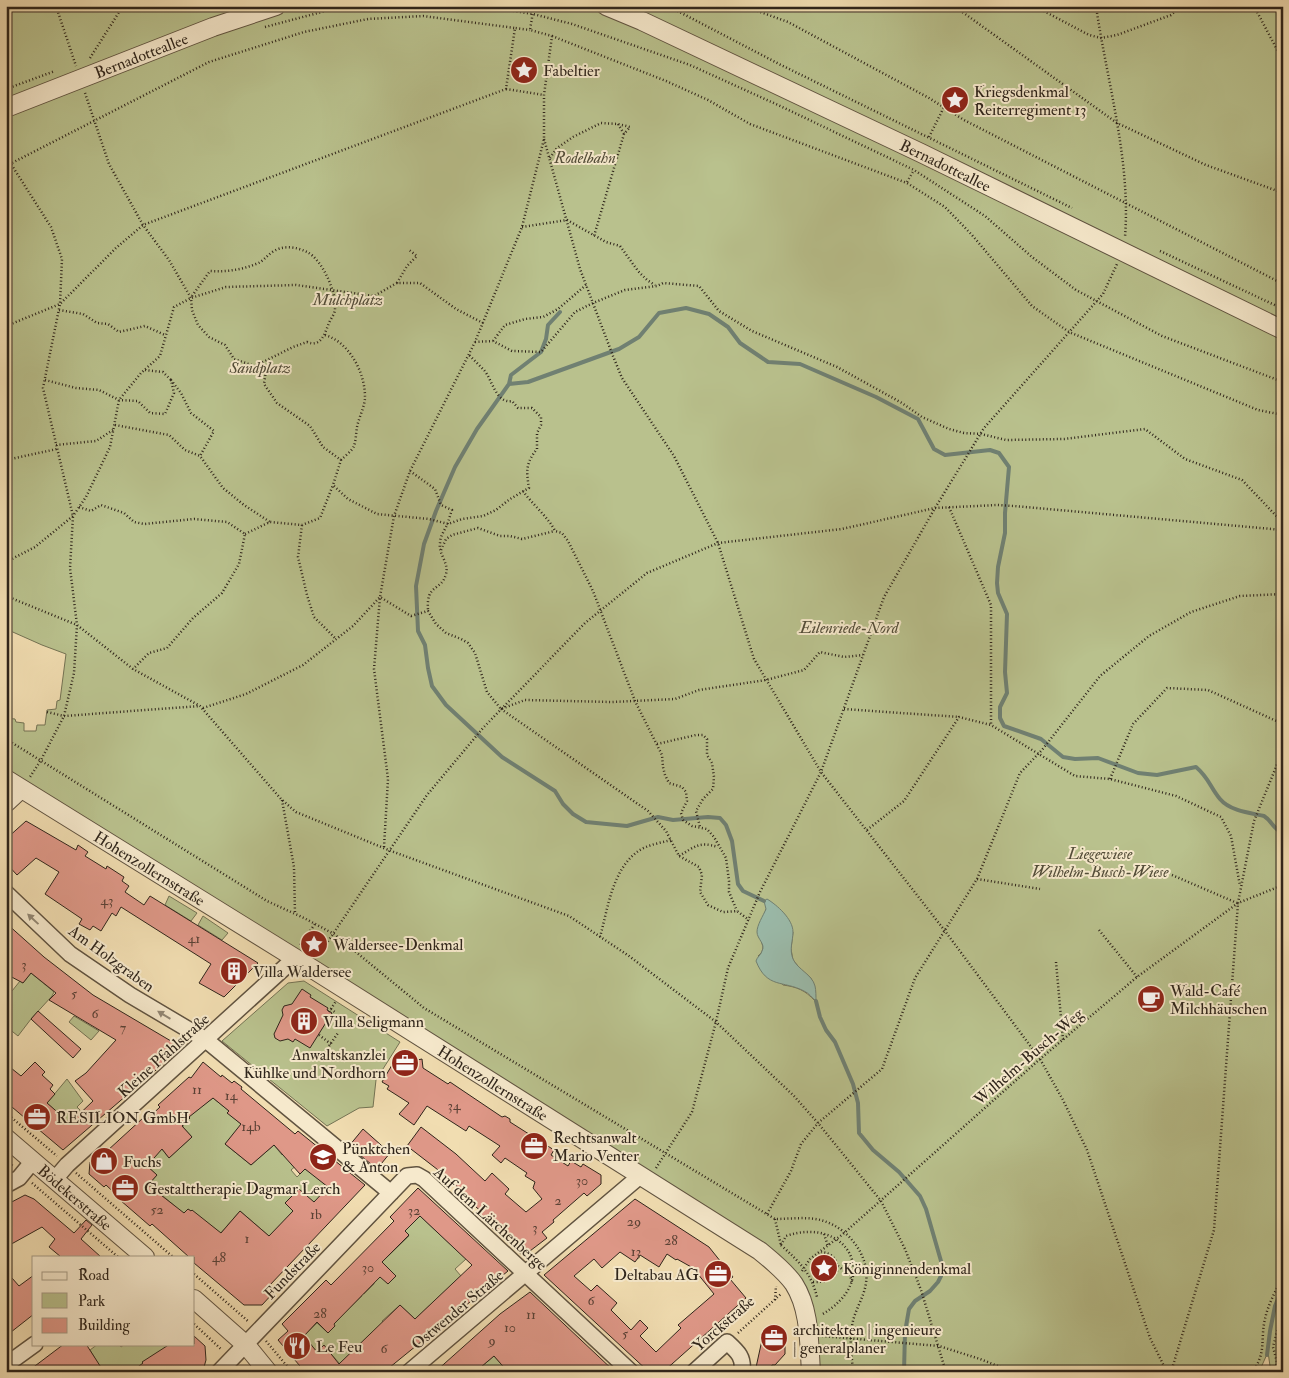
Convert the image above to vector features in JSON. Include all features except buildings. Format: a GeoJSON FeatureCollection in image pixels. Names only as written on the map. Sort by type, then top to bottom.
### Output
{"type":"FeatureCollection","features":[{"type":"Feature","properties":{"kind":"street","name":"Bernadotteallee"},"geometry":{"type":"LineString","coordinates":[[6,108],[78,71],[276,6]]}},
{"type":"Feature","properties":{"kind":"street","name":"Bernadotteallee"},"geometry":{"type":"LineString","coordinates":[[606,6],[1124,244],[1283,330]]}},
{"type":"Feature","properties":{"kind":"street","name":"Hohenzollernstraße"},"geometry":{"type":"LineString","coordinates":[[6,779],[760,1251],[779,1267],[796,1287],[803,1305],[811,1372]]}},
{"type":"Feature","properties":{"kind":"street"},"geometry":{"type":"LineString","coordinates":[[6,803],[21,789]]}},
{"type":"Feature","properties":{"kind":"street","name":"Am Holzgraben"},"geometry":{"type":"LineString","coordinates":[[6,893],[70,954],[130,995],[206,1040]]}},
{"type":"Feature","properties":{"kind":"street","name":"Kleine Pfahlstraße"},"geometry":{"type":"LineString","coordinates":[[55,1179],[67,1165],[294,958]]}},
{"type":"Feature","properties":{"kind":"street"},"geometry":{"type":"LineString","coordinates":[[206,1040],[391,1193]]}},
{"type":"Feature","properties":{"kind":"street","name":"Bödekerstraße"},"geometry":{"type":"LineString","coordinates":[[6,1138],[144,1256]]}},
{"type":"Feature","properties":{"kind":"street"},"geometry":{"type":"LineString","coordinates":[[6,1185],[22,1175],[34,1161]]}},
{"type":"Feature","properties":{"kind":"street","name":"Auf dem Lärchenberge"},"geometry":{"type":"LineString","coordinates":[[391,1193],[407,1176],[417,1175],[424,1179],[632,1372]]}},
{"type":"Feature","properties":{"kind":"street","name":"Ostwender Straße"},"geometry":{"type":"LineString","coordinates":[[409,1372],[644,1178]]}},
{"type":"Feature","properties":{"kind":"street","name":"Fundstraße"},"geometry":{"type":"LineString","coordinates":[[218,1372],[391,1193]]}},
{"type":"Feature","properties":{"kind":"street"},"geometry":{"type":"LineString","coordinates":[[195,1300],[246,1345],[268,1372]]}},
{"type":"Feature","properties":{"kind":"street"},"geometry":{"type":"LineString","coordinates":[[727,1342],[738,1352],[743,1362],[742,1372]]}},
{"type":"Feature","properties":{"kind":"street","name":"Yorckstraße"},"geometry":{"type":"LineString","coordinates":[[694,1372],[727,1342]]}},
{"type":"Feature","properties":{"kind":"street"},"geometry":{"type":"LineString","coordinates":[[6,1365],[32,1346]]}},
{"type":"Feature","properties":{"kind":"path"},"geometry":{"type":"LineString","coordinates":[[6,19],[18,6]]}},
{"type":"Feature","properties":{"kind":"path"},"geometry":{"type":"LineString","coordinates":[[56,6],[109,164],[143,225],[169,260],[191,298],[192,310],[198,325],[209,337],[225,345],[234,359],[266,370],[264,384],[277,402],[310,426],[323,447],[341,460]]}},
{"type":"Feature","properties":{"kind":"path"},"geometry":{"type":"LineString","coordinates":[[90,58],[123,6]]}},
{"type":"Feature","properties":{"kind":"path"},"geometry":{"type":"LineString","coordinates":[[256,29],[333,9],[356,6]]}},
{"type":"Feature","properties":{"kind":"path"},"geometry":{"type":"LineString","coordinates":[[482,6],[533,14],[572,24],[690,65],[778,105],[914,170],[985,216],[1032,258],[1076,290],[1162,336],[1283,382]]}},
{"type":"Feature","properties":{"kind":"path"},"geometry":{"type":"LineString","coordinates":[[530,30],[534,6]]}},
{"type":"Feature","properties":{"kind":"path"},"geometry":{"type":"LineString","coordinates":[[668,6],[781,65],[1074,210]]}},
{"type":"Feature","properties":{"kind":"path"},"geometry":{"type":"LineString","coordinates":[[744,6],[788,22],[929,98],[964,120],[1283,284]]}},
{"type":"Feature","properties":{"kind":"path"},"geometry":{"type":"LineString","coordinates":[[954,6],[1117,122],[1206,164],[1283,193]]}},
{"type":"Feature","properties":{"kind":"path"},"geometry":{"type":"LineString","coordinates":[[1028,6],[1031,9],[1040,9],[1089,36],[1101,38],[1117,35],[1171,15],[1181,6]]}},
{"type":"Feature","properties":{"kind":"path"},"geometry":{"type":"LineString","coordinates":[[644,1178],[665,1154],[692,1112],[728,968],[760,892],[821,772],[884,597],[984,428],[1103,294],[1124,244],[1126,202],[1117,122],[1096,6]]}},
{"type":"Feature","properties":{"kind":"path"},"geometry":{"type":"LineString","coordinates":[[1254,6],[1283,61]]}},
{"type":"Feature","properties":{"kind":"path"},"geometry":{"type":"LineString","coordinates":[[6,166],[209,62],[304,32],[368,19],[423,16],[530,30],[552,36],[666,81],[708,100],[750,124],[907,183],[946,207],[1032,306],[1069,332],[1258,410],[1283,415]]}},
{"type":"Feature","properties":{"kind":"path"},"geometry":{"type":"LineString","coordinates":[[506,89],[515,28]]}},
{"type":"Feature","properties":{"kind":"path"},"geometry":{"type":"LineString","coordinates":[[384,848],[388,779],[374,669],[380,597],[394,516],[410,471],[475,342],[522,228],[544,140],[544,95],[552,36]]}},
{"type":"Feature","properties":{"kind":"path"},"geometry":{"type":"LineString","coordinates":[[67,67],[78,71]]}},
{"type":"Feature","properties":{"kind":"path"},"geometry":{"type":"LineString","coordinates":[[6,89],[58,70]]}},
{"type":"Feature","properties":{"kind":"path"},"geometry":{"type":"LineString","coordinates":[[6,326],[60,304],[116,248],[143,225],[506,89],[544,95]]}},
{"type":"Feature","properties":{"kind":"path"},"geometry":{"type":"LineString","coordinates":[[550,159],[557,148],[601,123],[630,127],[624,134],[594,236]]}},
{"type":"Feature","properties":{"kind":"path"},"geometry":{"type":"LineString","coordinates":[[618,124],[624,134]]}},
{"type":"Feature","properties":{"kind":"path"},"geometry":{"type":"LineString","coordinates":[[544,140],[580,269],[610,349],[622,378],[674,456],[718,543],[754,659],[821,772],[945,931],[1040,1060],[1064,1100],[1087,1150],[1150,1338],[1167,1372]]}},
{"type":"Feature","properties":{"kind":"path"},"geometry":{"type":"LineString","coordinates":[[6,160],[11,164],[50,227],[62,259],[60,304],[43,388],[73,516],[70,568],[77,625],[74,673],[64,716],[41,760],[21,789]]}},
{"type":"Feature","properties":{"kind":"path"},"geometry":{"type":"LineString","coordinates":[[522,228],[566,220],[606,242],[620,246],[628,259],[643,276],[657,286]]}},
{"type":"Feature","properties":{"kind":"path"},"geometry":{"type":"LineString","coordinates":[[1117,231],[1124,244]]}},
{"type":"Feature","properties":{"kind":"path"},"geometry":{"type":"LineString","coordinates":[[191,298],[210,271],[226,272],[257,264],[274,251],[288,246],[308,252],[318,262],[334,291],[335,310],[325,335],[315,343],[306,342],[255,366]]}},
{"type":"Feature","properties":{"kind":"path"},"geometry":{"type":"LineString","coordinates":[[1152,248],[1283,309]]}},
{"type":"Feature","properties":{"kind":"path"},"geometry":{"type":"LineString","coordinates":[[397,283],[407,266],[416,256],[408,249]]}},
{"type":"Feature","properties":{"kind":"path"},"geometry":{"type":"LineString","coordinates":[[475,342],[492,341],[512,352],[541,352],[575,312],[624,290],[657,286],[663,282],[699,286],[719,311],[752,331],[837,367],[902,403],[922,417],[964,433],[981,434],[1006,440],[1064,439],[1145,429],[1185,459],[1242,480],[1283,523]]}},
{"type":"Feature","properties":{"kind":"path"},"geometry":{"type":"LineString","coordinates":[[6,562],[35,547],[73,516],[86,497],[110,447],[119,400],[160,356],[174,307],[191,298],[226,287],[296,285],[374,296],[397,283],[420,283],[456,309],[483,323]]}},
{"type":"Feature","properties":{"kind":"path"},"geometry":{"type":"LineString","coordinates":[[492,341],[505,325],[525,319],[543,317],[558,309],[586,285]]}},
{"type":"Feature","properties":{"kind":"path"},"geometry":{"type":"LineString","coordinates":[[58,310],[83,314],[97,323],[108,324],[119,332],[145,326],[165,335]]}},
{"type":"Feature","properties":{"kind":"path"},"geometry":{"type":"LineString","coordinates":[[114,425],[169,435],[185,450],[200,456],[224,488],[244,505],[270,522],[302,525],[320,518],[341,460],[354,447],[357,426],[365,399],[360,373],[346,348],[325,335]]}},
{"type":"Feature","properties":{"kind":"path"},"geometry":{"type":"LineString","coordinates":[[333,485],[348,499],[377,514],[429,519],[448,524],[462,519],[482,516],[496,510],[529,488],[526,474],[529,460],[538,450],[537,433],[541,425],[541,416],[532,408],[518,408],[512,401],[507,402],[500,398],[485,371],[469,355]]}},
{"type":"Feature","properties":{"kind":"path"},"geometry":{"type":"LineString","coordinates":[[145,370],[163,372],[180,393],[191,413],[214,431],[200,456]]}},
{"type":"Feature","properties":{"kind":"path"},"geometry":{"type":"LineString","coordinates":[[45,380],[76,388],[98,390],[119,400],[138,400],[150,413],[165,414],[174,393],[171,380]]}},
{"type":"Feature","properties":{"kind":"path"},"geometry":{"type":"LineString","coordinates":[[11,459],[56,447],[96,440],[113,430]]}},
{"type":"Feature","properties":{"kind":"path"},"geometry":{"type":"LineString","coordinates":[[410,471],[435,490],[441,505],[452,510],[439,544],[440,551],[446,562],[447,571],[439,585],[431,591],[427,600],[428,611],[436,624],[446,633],[468,644],[475,653],[487,692],[501,708],[648,811],[666,831],[678,856],[699,867],[702,875],[700,892],[708,905],[723,912],[737,911]]}},
{"type":"Feature","properties":{"kind":"path"},"geometry":{"type":"LineString","coordinates":[[523,491],[534,506],[552,523],[555,531]]}},
{"type":"Feature","properties":{"kind":"path"},"geometry":{"type":"LineString","coordinates":[[79,507],[91,511],[100,505],[124,513],[134,522],[144,524],[194,519],[227,522],[245,534]]}},
{"type":"Feature","properties":{"kind":"path"},"geometry":{"type":"LineString","coordinates":[[310,968],[391,851],[427,795],[483,728],[584,624],[647,573],[718,543],[842,529],[935,508],[949,507],[1014,506],[1283,530]]}},
{"type":"Feature","properties":{"kind":"path"},"geometry":{"type":"LineString","coordinates":[[949,507],[991,605],[991,725]]}},
{"type":"Feature","properties":{"kind":"path"},"geometry":{"type":"LineString","coordinates":[[245,534],[270,522]]}},
{"type":"Feature","properties":{"kind":"path"},"geometry":{"type":"LineString","coordinates":[[302,525],[298,557],[314,617],[336,639]]}},
{"type":"Feature","properties":{"kind":"path"},"geometry":{"type":"LineString","coordinates":[[440,551],[446,539],[452,535],[478,528],[500,536],[522,539],[555,531],[562,533],[583,570],[635,701],[662,755],[664,775],[669,783],[682,787],[686,792],[687,801],[680,812],[682,820],[692,826],[706,829],[720,847],[726,858],[729,892],[737,911],[749,920]]}},
{"type":"Feature","properties":{"kind":"path"},"geometry":{"type":"LineString","coordinates":[[133,669],[149,653],[167,648],[193,618],[222,594],[239,564],[245,534]]}},
{"type":"Feature","properties":{"kind":"path"},"geometry":{"type":"LineString","coordinates":[[767,1214],[791,1171],[801,1144],[818,1123],[882,1069],[915,978],[976,879],[1020,773],[1042,750],[1100,676],[1149,636],[1191,612],[1240,596],[1283,594]]}},
{"type":"Feature","properties":{"kind":"path"},"geometry":{"type":"LineString","coordinates":[[6,596],[77,625],[133,669],[203,708],[281,799],[296,812],[391,851],[569,916],[629,956],[716,1022],[794,1096],[881,1201],[905,1249],[924,1301],[946,1372]]}},
{"type":"Feature","properties":{"kind":"path"},"geometry":{"type":"LineString","coordinates":[[380,597],[411,616],[428,611]]}},
{"type":"Feature","properties":{"kind":"path"},"geometry":{"type":"LineString","coordinates":[[203,708],[246,694],[303,665],[353,626],[380,597]]}},
{"type":"Feature","properties":{"kind":"path"},"geometry":{"type":"LineString","coordinates":[[501,708],[524,700],[635,701],[675,699],[699,690],[766,680],[804,670],[820,652],[844,656],[863,655]]}},
{"type":"Feature","properties":{"kind":"path"},"geometry":{"type":"LineString","coordinates":[[1110,779],[1133,724],[1167,688],[1208,690],[1283,724]]}},
{"type":"Feature","properties":{"kind":"path"},"geometry":{"type":"LineString","coordinates":[[47,712],[64,716],[200,706]]}},
{"type":"Feature","properties":{"kind":"path"},"geometry":{"type":"LineString","coordinates":[[844,709],[959,717],[991,725],[1075,776],[1110,779],[1176,796],[1221,817],[1231,836],[1240,887]]}},
{"type":"Feature","properties":{"kind":"path"},"geometry":{"type":"LineString","coordinates":[[867,830],[904,801],[959,717]]}},
{"type":"Feature","properties":{"kind":"path"},"geometry":{"type":"LineString","coordinates":[[657,744],[696,735],[702,735],[707,739],[707,755],[712,763],[714,776],[713,789],[703,799],[696,811],[700,827]]}},
{"type":"Feature","properties":{"kind":"path"},"geometry":{"type":"LineString","coordinates":[[6,739],[266,902],[334,934],[424,1008],[775,1219],[815,1219],[825,1221],[845,1232],[864,1259],[867,1275],[865,1289],[852,1326],[853,1372]]}},
{"type":"Feature","properties":{"kind":"path"},"geometry":{"type":"LineString","coordinates":[[1171,1372],[1214,1230],[1240,887],[1258,808],[1283,750]]}},
{"type":"Feature","properties":{"kind":"path"},"geometry":{"type":"LineString","coordinates":[[281,799],[294,867],[295,914]]}},
{"type":"Feature","properties":{"kind":"path"},"geometry":{"type":"LineString","coordinates":[[600,937],[615,883],[625,864],[638,851],[670,840]]}},
{"type":"Feature","properties":{"kind":"path"},"geometry":{"type":"LineString","coordinates":[[678,856],[698,844],[720,847]]}},
{"type":"Feature","properties":{"kind":"path"},"geometry":{"type":"LineString","coordinates":[[1172,875],[1238,903]]}},
{"type":"Feature","properties":{"kind":"path"},"geometry":{"type":"LineString","coordinates":[[976,879],[1040,889]]}},
{"type":"Feature","properties":{"kind":"path","name":"Wilhelm-Busch-Weg"},"geometry":{"type":"LineString","coordinates":[[781,1245],[804,1267],[810,1259],[901,1184],[1040,1060],[1137,977],[1238,903],[1283,884]]}},
{"type":"Feature","properties":{"kind":"path"},"geometry":{"type":"LineString","coordinates":[[294,958],[315,924]]}},
{"type":"Feature","properties":{"kind":"path"},"geometry":{"type":"LineString","coordinates":[[1099,930],[1137,977]]}},
{"type":"Feature","properties":{"kind":"path"},"geometry":{"type":"LineString","coordinates":[[1056,962],[1063,1040]]}},
{"type":"Feature","properties":{"kind":"path"},"geometry":{"type":"LineString","coordinates":[[336,1001],[330,1010],[336,1013]]}},
{"type":"Feature","properties":{"kind":"path"},"geometry":{"type":"LineString","coordinates":[[319,1035],[330,1046],[338,1033]]}},
{"type":"Feature","properties":{"kind":"path"},"geometry":{"type":"LineString","coordinates":[[6,1112],[172,1256]]}},
{"type":"Feature","properties":{"kind":"path"},"geometry":{"type":"LineString","coordinates":[[6,1161],[117,1256]]}},
{"type":"Feature","properties":{"kind":"path"},"geometry":{"type":"LineString","coordinates":[[775,1219],[781,1245]]}},
{"type":"Feature","properties":{"kind":"path"},"geometry":{"type":"LineString","coordinates":[[781,1245],[786,1236],[803,1232],[824,1234],[836,1239],[847,1250],[854,1264],[855,1273],[852,1283],[838,1303],[821,1315]]}},
{"type":"Feature","properties":{"kind":"path"},"geometry":{"type":"LineString","coordinates":[[824,1234],[828,1246]]}},
{"type":"Feature","properties":{"kind":"path"},"geometry":{"type":"LineString","coordinates":[[819,1252],[833,1256],[838,1266],[850,1275],[852,1283]]}},
{"type":"Feature","properties":{"kind":"path"},"geometry":{"type":"LineString","coordinates":[[813,1282],[832,1279],[838,1266]]}},
{"type":"Feature","properties":{"kind":"path"},"geometry":{"type":"LineString","coordinates":[[195,1275],[258,1331],[292,1372]]}},
{"type":"Feature","properties":{"kind":"path"},"geometry":{"type":"LineString","coordinates":[[1252,1372],[1259,1363],[1265,1318],[1283,1275]]}},
{"type":"Feature","properties":{"kind":"path","name":"Yorckstraße"},"geometry":{"type":"LineString","coordinates":[[727,1342],[775,1302]]}},
{"type":"Feature","properties":{"kind":"path"},"geometry":{"type":"LineString","coordinates":[[1274,1372],[1277,1362],[1273,1346],[1283,1309]]}},
{"type":"Feature","properties":{"kind":"path"},"geometry":{"type":"LineString","coordinates":[[195,1325],[245,1372]]}},
{"type":"Feature","properties":{"kind":"path"},"geometry":{"type":"LineString","coordinates":[[808,1335],[939,1346],[1013,1372]]}},
{"type":"Feature","properties":{"kind":"green space","name":"Eilenriede-Nord"},"geometry":{"type":"Polygon","coordinates":[[[6,6],[1283,6],[1283,1372],[1269,1372],[1268,1352],[1259,1372],[811,1372],[808,1335],[786,1274],[6,779],[6,718],[24,723],[24,731],[36,731],[37,725],[45,725],[47,710],[56,709],[57,701],[60,700],[66,654],[6,629],[6,6]],[[766,909],[763,918],[761,940],[763,947],[762,952],[758,956],[783,985],[808,994],[815,1001],[811,978],[793,960],[791,949],[793,932],[766,909]]]}},
{"type":"Feature","properties":{"kind":"green space"},"geometry":{"type":"Polygon","coordinates":[[[169,896],[197,913],[191,921],[165,905],[169,896]]]}},
{"type":"Feature","properties":{"kind":"green space"},"geometry":{"type":"Polygon","coordinates":[[[203,916],[228,933],[222,940],[198,925],[203,916]]]}},
{"type":"Feature","properties":{"kind":"green space"},"geometry":{"type":"Polygon","coordinates":[[[31,973],[54,992],[18,1036],[8,1028],[6,1029],[6,986],[12,991],[20,981],[23,983],[31,973]]]}},
{"type":"Feature","properties":{"kind":"green space"},"geometry":{"type":"Polygon","coordinates":[[[304,981],[400,1042],[376,1080],[373,1107],[359,1108],[327,1126],[222,1041],[288,983],[304,981]]]}},
{"type":"Feature","properties":{"kind":"green space"},"geometry":{"type":"Polygon","coordinates":[[[74,1016],[99,1031],[91,1040],[69,1022],[74,1016]]]}},
{"type":"Feature","properties":{"kind":"green space"},"geometry":{"type":"Polygon","coordinates":[[[67,1079],[83,1101],[77,1107],[80,1110],[80,1114],[65,1127],[52,1116],[56,1111],[47,1103],[67,1079]]]}},
{"type":"Feature","properties":{"kind":"green space"},"geometry":{"type":"Polygon","coordinates":[[[213,1098],[242,1125],[225,1144],[251,1165],[274,1145],[282,1155],[286,1151],[298,1164],[291,1170],[297,1177],[302,1169],[305,1169],[336,1188],[301,1215],[283,1222],[269,1236],[240,1211],[219,1235],[217,1230],[188,1209],[176,1223],[176,1207],[163,1196],[146,1187],[157,1175],[147,1166],[149,1164],[143,1158],[160,1147],[169,1158],[192,1137],[183,1127],[184,1123],[190,1118],[188,1116],[213,1098]]]}},
{"type":"Feature","properties":{"kind":"green space"},"geometry":{"type":"Polygon","coordinates":[[[420,1216],[466,1259],[455,1269],[461,1276],[415,1319],[400,1305],[382,1321],[397,1338],[340,1364],[324,1346],[317,1352],[304,1336],[317,1323],[328,1333],[335,1326],[333,1324],[362,1296],[356,1290],[358,1288],[364,1294],[374,1284],[375,1271],[388,1284],[395,1276],[382,1262],[409,1236],[405,1231],[420,1216]]]}},
{"type":"Feature","properties":{"kind":"green space"},"geometry":{"type":"Polygon","coordinates":[[[95,1346],[170,1346],[149,1372],[138,1367],[131,1372],[103,1372],[90,1350],[95,1346]]]}},
{"type":"Feature","properties":{"kind":"green space"},"geometry":{"type":"Polygon","coordinates":[[[494,1356],[508,1372],[477,1372],[469,1363],[473,1360],[480,1368],[494,1356]]]}},
{"type":"Feature","properties":{"kind":"shaded area"},"geometry":{"type":"Polygon","coordinates":[[[767,899],[780,909],[790,922],[793,932],[791,948],[793,959],[813,982],[816,1001],[804,991],[770,980],[760,970],[756,961],[763,948],[757,929],[766,909],[764,901],[767,899]]]}},
{"type":"Feature","properties":{"kind":"waterway"},"geometry":{"type":"LineString","coordinates":[[764,901],[743,891],[738,884],[732,841],[726,825],[720,818],[708,817],[673,820],[658,817],[627,826],[586,822],[573,814],[563,804],[555,791],[502,757],[446,705],[432,686],[425,645],[418,631],[416,586],[424,544],[436,511],[455,467],[477,429],[509,384],[528,382],[619,349],[639,337],[659,313],[686,308],[709,314],[728,327],[740,343],[768,362],[800,364],[876,397],[918,419],[934,449],[945,455],[990,450],[999,453],[1009,467],[1005,533],[998,567],[997,583],[998,593],[1007,614],[1005,672],[1007,693],[1000,707],[1000,718],[1004,726],[1041,739],[1063,757],[1075,759],[1098,758],[1138,773],[1157,775],[1196,767],[1224,803],[1240,811],[1264,816],[1283,833]]}},
{"type":"Feature","properties":{"kind":"waterway"},"geometry":{"type":"LineString","coordinates":[[509,384],[511,375],[541,352],[546,339],[548,325],[560,312]]}},
{"type":"Feature","properties":{"kind":"waterway"},"geometry":{"type":"LineString","coordinates":[[816,1001],[820,1017],[826,1030],[835,1042],[853,1084],[858,1103],[859,1133],[873,1150],[899,1172],[920,1196],[926,1209],[941,1261],[943,1272],[938,1282],[930,1291],[915,1301],[909,1309],[905,1332],[904,1372]]}},
{"type":"Feature","properties":{"kind":"waterway"},"geometry":{"type":"LineString","coordinates":[[1267,1355],[1275,1306],[1283,1287]]}},
{"type":"Feature","properties":{"kind":"place","name":"Fabeltier"},"geometry":{"type":"Point","coordinates":[524,70]}},
{"type":"Feature","properties":{"kind":"place","name":"Kriegsdenkmal Reiterregiment 13"},"geometry":{"type":"Point","coordinates":[955,100]}},
{"type":"Feature","properties":{"kind":"place","name":"Waldersee-Denkmal"},"geometry":{"type":"Point","coordinates":[314,944]}},
{"type":"Feature","properties":{"kind":"place","name":"Villa Waldersee"},"geometry":{"type":"Point","coordinates":[234,971]}},
{"type":"Feature","properties":{"kind":"place","name":"Wald-Café Milchhäuschen"},"geometry":{"type":"Point","coordinates":[1151,999]}},
{"type":"Feature","properties":{"kind":"place","name":"Villa Seligmann"},"geometry":{"type":"Point","coordinates":[304,1021]}},
{"type":"Feature","properties":{"kind":"place","name":"Anwaltskanzlei Kühlke und Nordhorn"},"geometry":{"type":"Point","coordinates":[405,1063]}},
{"type":"Feature","properties":{"kind":"place","name":"RESILION GmbH"},"geometry":{"type":"Point","coordinates":[37,1117]}},
{"type":"Feature","properties":{"kind":"place","name":"Rechtsanwalt Mario Venter"},"geometry":{"type":"Point","coordinates":[534,1146]}},
{"type":"Feature","properties":{"kind":"place","name":"Pünktchen & Anton"},"geometry":{"type":"Point","coordinates":[323,1157]}},
{"type":"Feature","properties":{"kind":"place","name":"Fuchs"},"geometry":{"type":"Point","coordinates":[104,1161]}},
{"type":"Feature","properties":{"kind":"place","name":"Gestalttherapie Dagmar Lerch"},"geometry":{"type":"Point","coordinates":[125,1188]}},
{"type":"Feature","properties":{"kind":"place","name":"Königinnendenkmal"},"geometry":{"type":"Point","coordinates":[824,1268]}},
{"type":"Feature","properties":{"kind":"place","name":"Deltabau AG"},"geometry":{"type":"Point","coordinates":[718,1274]}},
{"type":"Feature","properties":{"kind":"place","name":"architekten | ingenieure | generalplaner"},"geometry":{"type":"Point","coordinates":[774,1338]}},
{"type":"Feature","properties":{"kind":"place","name":"Le Feu"},"geometry":{"type":"Point","coordinates":[297,1346]}},
{"type":"Feature","properties":{"kind":"park label","name":"Rodelbahn"},"geometry":{"type":"Point","coordinates":[585,157]}},
{"type":"Feature","properties":{"kind":"park label","name":"Mulchplatz"},"geometry":{"type":"Point","coordinates":[348,299]}},
{"type":"Feature","properties":{"kind":"park label","name":"Sandplatz"},"geometry":{"type":"Point","coordinates":[260,367]}},
{"type":"Feature","properties":{"kind":"park label","name":"Liegewiese Wilhelm-Busch-Wiese"},"geometry":{"type":"Point","coordinates":[1100,862]}}]}
